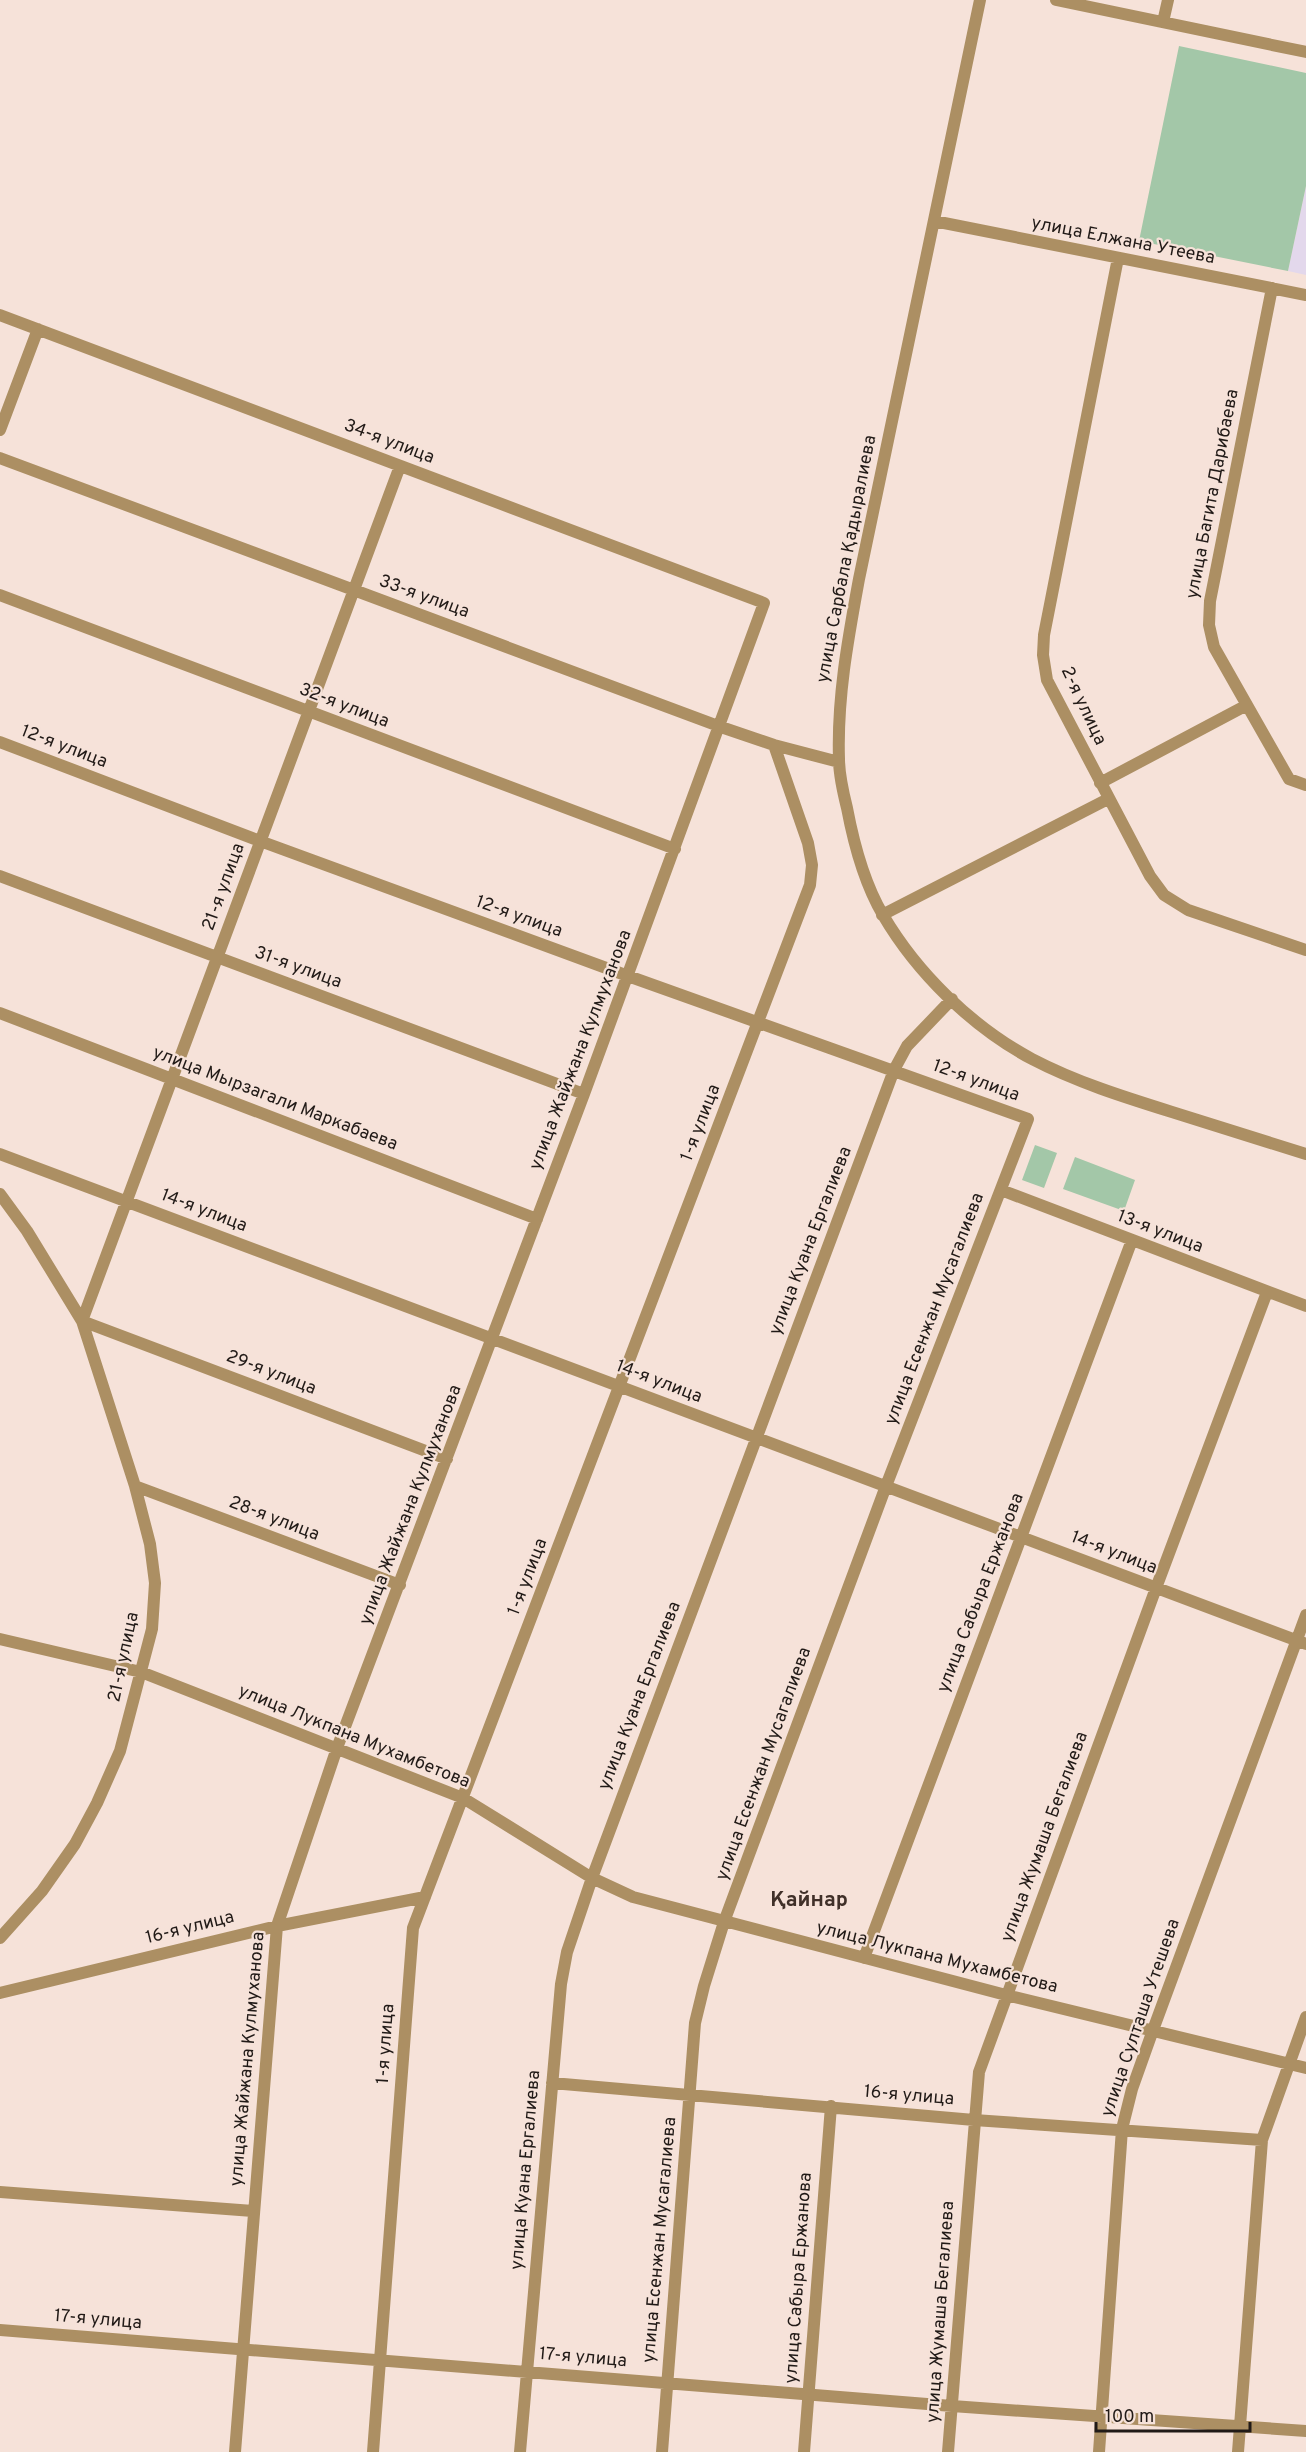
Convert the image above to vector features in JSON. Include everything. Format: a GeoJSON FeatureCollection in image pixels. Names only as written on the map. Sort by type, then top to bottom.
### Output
{"type":"FeatureCollection","features":[{"type":"Feature","properties":{"kind":"street","name":"улица Сарбала Қадыралиева"},"geometry":{"type":"LineString","coordinates":[[980,0],[857,590],[839,704],[839,762],[853,843],[882,915],[915,961],[952,999],[996,1036],[1032,1059],[1109,1093],[1306,1154]]}},
{"type":"Feature","properties":{"kind":"street"},"geometry":{"type":"LineString","coordinates":[[1056,0],[1306,52]]}},
{"type":"Feature","properties":{"kind":"street"},"geometry":{"type":"LineString","coordinates":[[1163,22],[1168,0]]}},
{"type":"Feature","properties":{"kind":"street","name":"улица Елжана Утеева"},"geometry":{"type":"LineString","coordinates":[[934,222],[1306,295]]}},
{"type":"Feature","properties":{"kind":"street","name":"2-я улица"},"geometry":{"type":"LineString","coordinates":[[1118,258],[1044,635],[1043,655],[1047,680],[1108,799],[1150,876],[1164,896],[1188,910],[1306,950]]}},
{"type":"Feature","properties":{"kind":"street","name":"улица Багита Дарибаева"},"geometry":{"type":"LineString","coordinates":[[1272,288],[1210,601],[1209,625],[1214,647],[1289,779],[1306,784]]}},
{"type":"Feature","properties":{"kind":"street","name":"34-я улица"},"geometry":{"type":"LineString","coordinates":[[0,315],[764,603]]}},
{"type":"Feature","properties":{"kind":"street"},"geometry":{"type":"LineString","coordinates":[[0,430],[38,329]]}},
{"type":"Feature","properties":{"kind":"street","name":"33-я улица"},"geometry":{"type":"LineString","coordinates":[[0,458],[721,727],[774,745],[839,762]]}},
{"type":"Feature","properties":{"kind":"street","name":"21-я улица"},"geometry":{"type":"LineString","coordinates":[[82,1321],[400,466]]}},
{"type":"Feature","properties":{"kind":"street","name":"32-я улица"},"geometry":{"type":"LineString","coordinates":[[0,595],[675,849]]}},
{"type":"Feature","properties":{"kind":"street","name":"улица Жайжана Кулмуханова"},"geometry":{"type":"LineString","coordinates":[[235,2452],[277,1926],[338,1748],[721,727],[764,603]]}},
{"type":"Feature","properties":{"kind":"street"},"geometry":{"type":"LineString","coordinates":[[1100,783],[1246,705]]}},
{"type":"Feature","properties":{"kind":"street","name":"12-я улица"},"geometry":{"type":"LineString","coordinates":[[0,742],[260,841],[628,976],[1028,1119]]}},
{"type":"Feature","properties":{"kind":"street","name":"1-я улица"},"geometry":{"type":"LineString","coordinates":[[373,2452],[413,1928],[810,885],[812,865],[808,843],[774,745]]}},
{"type":"Feature","properties":{"kind":"street"},"geometry":{"type":"LineString","coordinates":[[882,915],[1108,799]]}},
{"type":"Feature","properties":{"kind":"street","name":"31-я улица"},"geometry":{"type":"LineString","coordinates":[[0,876],[584,1094]]}},
{"type":"Feature","properties":{"kind":"street","name":"улица Куана Ергалиева"},"geometry":{"type":"LineString","coordinates":[[520,2452],[561,1984],[567,1952],[592,1878],[894,1071],[907,1046],[952,999]]}},
{"type":"Feature","properties":{"kind":"street","name":"улица Мырзагали Маркабаева"},"geometry":{"type":"LineString","coordinates":[[0,1013],[537,1219]]}},
{"type":"Feature","properties":{"kind":"street","name":"улица Есенжан Мусагалиева"},"geometry":{"type":"LineString","coordinates":[[662,2452],[695,2023],[704,1986],[724,1923],[886,1486],[1028,1119]]}},
{"type":"Feature","properties":{"kind":"street","name":"14-я улица"},"geometry":{"type":"LineString","coordinates":[[0,1154],[1301,1642]]}},
{"type":"Feature","properties":{"kind":"street","name":"13-я улица"},"geometry":{"type":"LineString","coordinates":[[1001,1190],[1306,1306]]}},
{"type":"Feature","properties":{"kind":"street","name":"21-я улица"},"geometry":{"type":"LineString","coordinates":[[0,1194],[27,1231],[82,1321],[135,1486],[150,1544],[155,1583],[152,1629],[120,1751],[97,1803],[75,1844],[42,1891],[0,1938]]}},
{"type":"Feature","properties":{"kind":"street","name":"улица Сабыра Ержанова"},"geometry":{"type":"LineString","coordinates":[[864,1958],[1132,1240]]}},
{"type":"Feature","properties":{"kind":"street","name":"улица Жумаша Бегалиева"},"geometry":{"type":"LineString","coordinates":[[948,2452],[979,2072],[1156,1588],[1268,1292]]}},
{"type":"Feature","properties":{"kind":"street","name":"29-я улица"},"geometry":{"type":"LineString","coordinates":[[82,1321],[447,1459]]}},
{"type":"Feature","properties":{"kind":"street","name":"28-я улица"},"geometry":{"type":"LineString","coordinates":[[135,1486],[400,1585]]}},
{"type":"Feature","properties":{"kind":"street","name":"улица Султаша Утешева"},"geometry":{"type":"LineString","coordinates":[[1099,2452],[1122,2129],[1132,2089],[1153,2030],[1301,1642],[1306,1615]]}},
{"type":"Feature","properties":{"kind":"street","name":"улица Лукпана Мухамбетова"},"geometry":{"type":"LineString","coordinates":[[0,1639],[141,1672],[463,1798],[592,1878],[633,1897],[724,1923],[1006,1995],[1306,2068]]}},
{"type":"Feature","properties":{"kind":"street","name":"16-я улица"},"geometry":{"type":"LineString","coordinates":[[0,1993],[277,1926],[425,1897]]}},
{"type":"Feature","properties":{"kind":"street"},"geometry":{"type":"LineString","coordinates":[[1238,2452],[1262,2140],[1306,2017]]}},
{"type":"Feature","properties":{"kind":"street","name":"16-я улица"},"geometry":{"type":"LineString","coordinates":[[552,2083],[974,2120],[1262,2140]]}},
{"type":"Feature","properties":{"kind":"street","name":"улица Сабыра Ержанова"},"geometry":{"type":"LineString","coordinates":[[804,2452],[831,2106]]}},
{"type":"Feature","properties":{"kind":"street"},"geometry":{"type":"LineString","coordinates":[[0,2192],[253,2211]]}},
{"type":"Feature","properties":{"kind":"street","name":"17-я улица"},"geometry":{"type":"LineString","coordinates":[[0,2330],[952,2406],[1306,2431]]}},
{"type":"Feature","properties":{"kind":"shaded area"},"geometry":{"type":"Polygon","coordinates":[[[1306,186],[1306,275],[1288,271],[1306,186]]]}},
{"type":"Feature","properties":{"kind":"green space"},"geometry":{"type":"Polygon","coordinates":[[[1179,46],[1306,73],[1306,186],[1288,271],[1139,241],[1179,46]]]}},
{"type":"Feature","properties":{"kind":"green space"},"geometry":{"type":"Polygon","coordinates":[[[1035,1145],[1057,1153],[1044,1188],[1022,1180],[1035,1145]]]}},
{"type":"Feature","properties":{"kind":"green space"},"geometry":{"type":"Polygon","coordinates":[[[1075,1157],[1135,1180],[1124,1211],[1063,1189],[1075,1157]]]}},
{"type":"Feature","properties":{"kind":"district","name":"Қайнар"},"geometry":{"type":"Point","coordinates":[809,1900]}}]}
